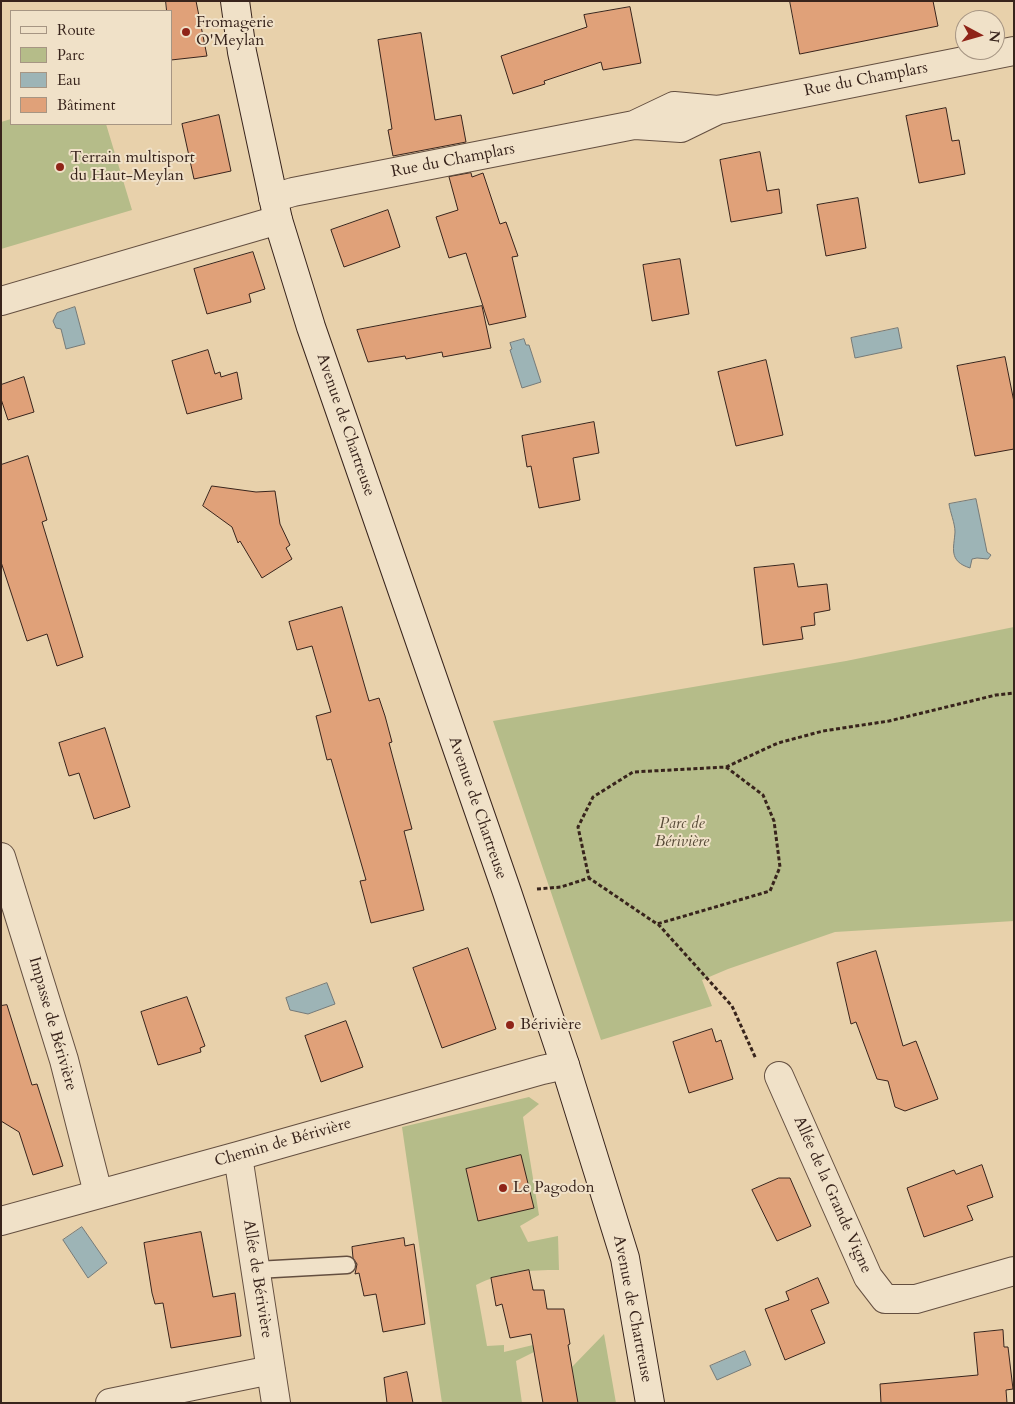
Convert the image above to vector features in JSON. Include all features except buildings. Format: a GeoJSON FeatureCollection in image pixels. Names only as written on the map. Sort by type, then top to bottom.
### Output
{"type":"FeatureCollection","features":[{"type":"Feature","properties":{"kind":"street","name":"Avenue de Chartreuse"},"geometry":{"type":"LineString","coordinates":[[235,1],[242,52],[276,209],[311,327],[507,892],[626,1258],[650,1403]]}},
{"type":"Feature","properties":{"kind":"street","name":"Rue du Champlars"},"geometry":{"type":"LineString","coordinates":[[276,209],[293,192],[634,125],[674,106],[718,110],[1014,51]]}},
{"type":"Feature","properties":{"kind":"street"},"geometry":{"type":"LineString","coordinates":[[1,301],[276,209]]}},
{"type":"Feature","properties":{"kind":"street","name":"Impasse de Bérivière"},"geometry":{"type":"LineString","coordinates":[[1,857],[64,1060],[98,1193]]}},
{"type":"Feature","properties":{"kind":"street","name":"Chemin de Bérivière"},"geometry":{"type":"LineString","coordinates":[[1,1221],[542,1070],[565,1066]]}},
{"type":"Feature","properties":{"kind":"street","name":"Allée de la Grande Vigne"},"geometry":{"type":"LineString","coordinates":[[779,1076],[868,1277],[885,1299],[916,1299],[1014,1271]]}},
{"type":"Feature","properties":{"kind":"street","name":"Allée de Bérivière"},"geometry":{"type":"LineString","coordinates":[[238,1156],[276,1403]]}},
{"type":"Feature","properties":{"kind":"street"},"geometry":{"type":"LineString","coordinates":[[110,1403],[271,1370]]}},
{"type":"Feature","properties":{"kind":"lane"},"geometry":{"type":"LineString","coordinates":[[256,1270],[347,1266]]}},
{"type":"Feature","properties":{"kind":"path"},"geometry":{"type":"LineString","coordinates":[[726,767],[763,795],[774,821],[780,867],[770,890],[657,924],[589,878],[578,826],[593,797],[633,772],[726,767],[778,743],[823,731],[889,721],[996,695],[1014,693]]}},
{"type":"Feature","properties":{"kind":"path"},"geometry":{"type":"LineString","coordinates":[[507,892],[561,887],[589,878]]}},
{"type":"Feature","properties":{"kind":"green space","name":"Terrain multisport du Haut-Meylan"},"geometry":{"type":"Polygon","coordinates":[[[10,119],[10,125],[106,125],[132,210],[1,249],[1,122],[10,119]]]}},
{"type":"Feature","properties":{"kind":"green space","name":"Parc de Bérivière"},"geometry":{"type":"Polygon","coordinates":[[[1014,627],[1014,921],[835,932],[728,969],[702,980],[712,1006],[601,1040],[493,721],[846,661],[1014,627]]]}},
{"type":"Feature","properties":{"kind":"green space"},"geometry":{"type":"Polygon","coordinates":[[[529,1097],[539,1104],[523,1117],[539,1215],[520,1226],[528,1242],[558,1236],[559,1270],[517,1272],[486,1280],[476,1285],[487,1346],[504,1345],[504,1352],[533,1345],[534,1352],[516,1361],[522,1403],[442,1403],[402,1127],[529,1097]]]}},
{"type":"Feature","properties":{"kind":"green space"},"geometry":{"type":"Polygon","coordinates":[[[604,1334],[616,1403],[578,1403],[572,1367],[604,1334]]]}},
{"type":"Feature","properties":{"kind":"water"},"geometry":{"type":"Polygon","coordinates":[[[75,307],[85,344],[66,349],[61,329],[56,328],[53,321],[57,313],[75,307]]]}},
{"type":"Feature","properties":{"kind":"water"},"geometry":{"type":"Polygon","coordinates":[[[898,328],[902,348],[855,358],[851,338],[898,328]]]}},
{"type":"Feature","properties":{"kind":"water"},"geometry":{"type":"Polygon","coordinates":[[[524,339],[526,345],[529,345],[541,382],[522,388],[510,350],[512,349],[510,343],[524,339]]]}},
{"type":"Feature","properties":{"kind":"water"},"geometry":{"type":"Polygon","coordinates":[[[976,499],[987,552],[991,555],[988,559],[972,559],[970,568],[958,562],[955,558],[955,529],[949,504],[976,499]]]}},
{"type":"Feature","properties":{"kind":"water"},"geometry":{"type":"Polygon","coordinates":[[[327,983],[335,1004],[308,1014],[290,1010],[286,998],[327,983]]]}},
{"type":"Feature","properties":{"kind":"water"},"geometry":{"type":"Polygon","coordinates":[[[82,1227],[107,1263],[88,1278],[63,1240],[82,1227]]]}},
{"type":"Feature","properties":{"kind":"water"},"geometry":{"type":"Polygon","coordinates":[[[745,1351],[751,1365],[717,1380],[710,1366],[745,1351]]]}},
{"type":"Feature","properties":{"kind":"place","name":"Fromagerie O'Meylan"},"geometry":{"type":"Point","coordinates":[186,32]}},
{"type":"Feature","properties":{"kind":"place","name":"Terrain multisport du Haut-Meylan"},"geometry":{"type":"Point","coordinates":[60,167]}},
{"type":"Feature","properties":{"kind":"place","name":"Bérivière"},"geometry":{"type":"Point","coordinates":[510,1025]}},
{"type":"Feature","properties":{"kind":"place","name":"Le Pagodon"},"geometry":{"type":"Point","coordinates":[503,1188]}}]}
